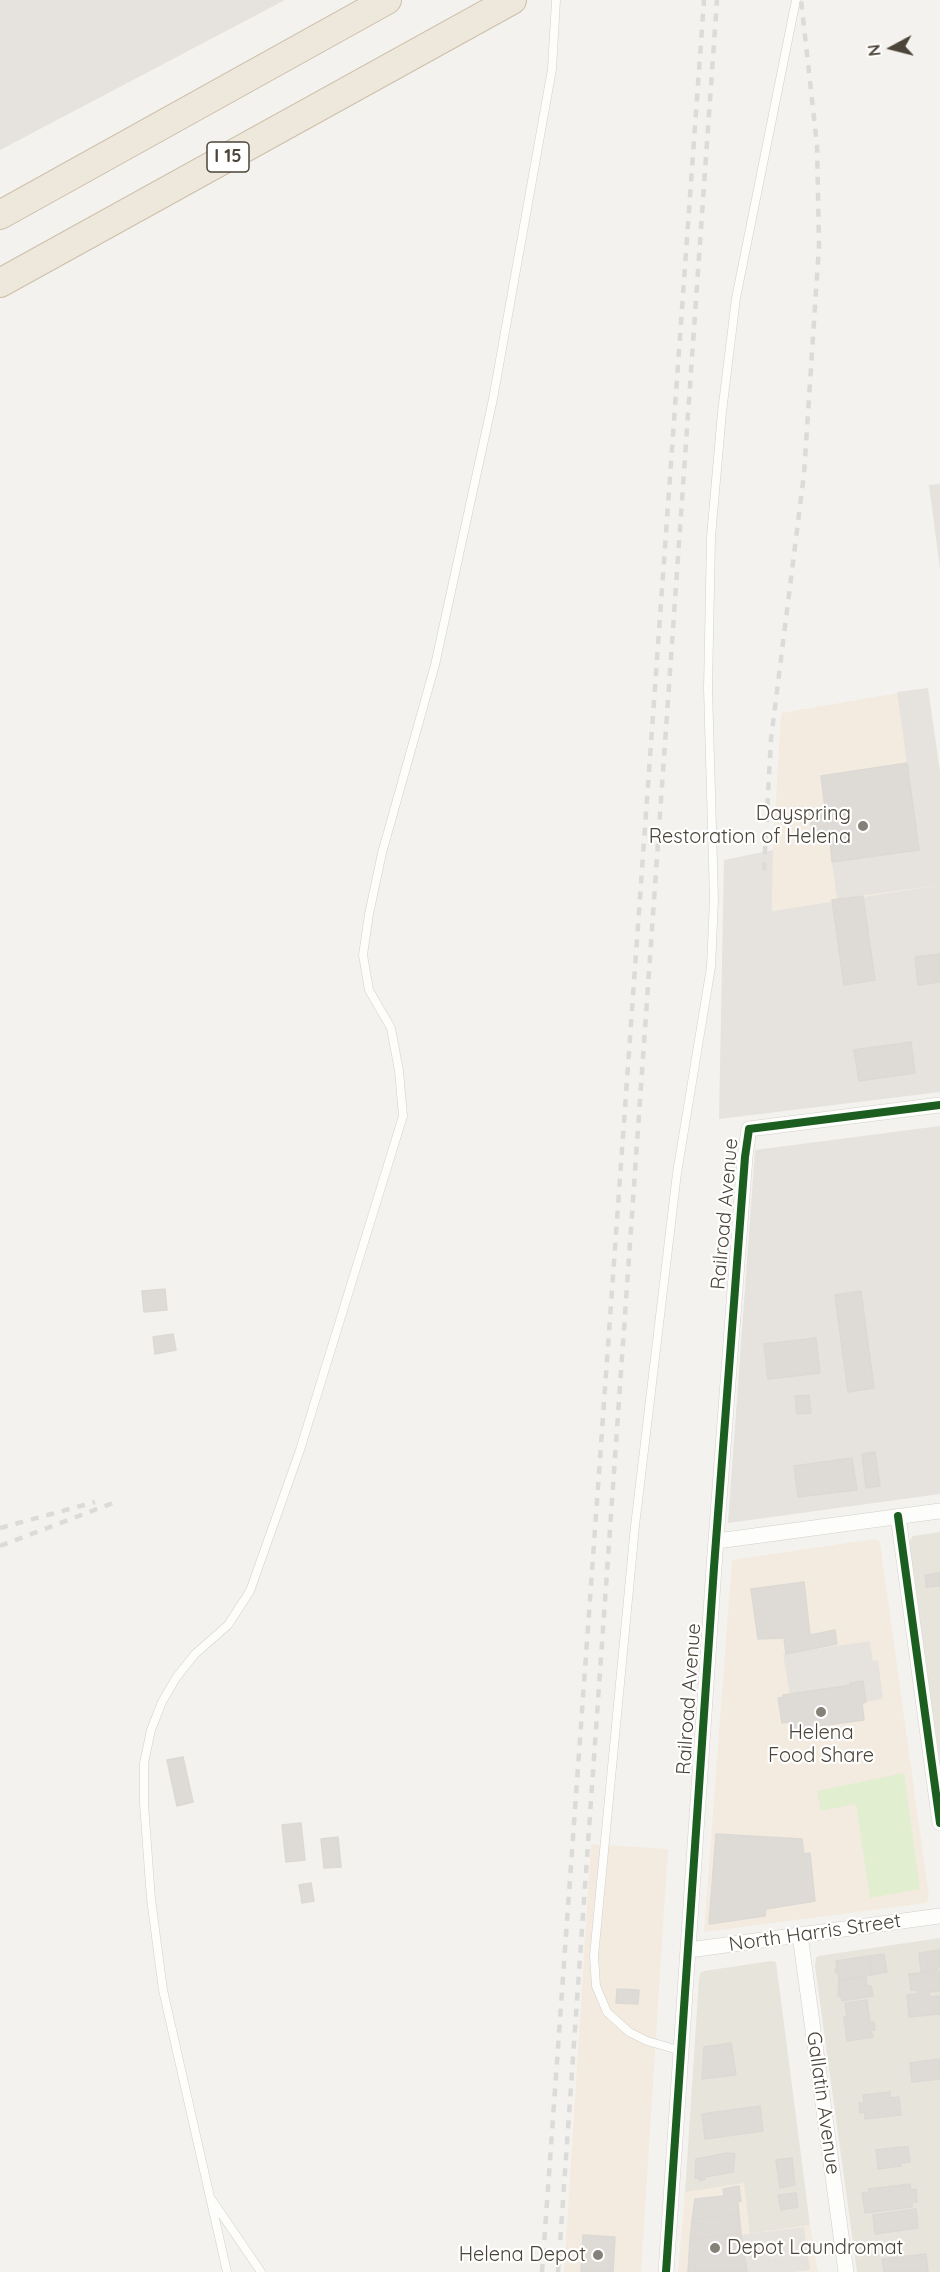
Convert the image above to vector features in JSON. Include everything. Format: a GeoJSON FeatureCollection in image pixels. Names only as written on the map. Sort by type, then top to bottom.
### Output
{"type":"FeatureCollection","features":[{"type":"Feature","properties":{"kind":"highway"},"geometry":{"type":"LineString","coordinates":[[0,215],[387,0]]}},
{"type":"Feature","properties":{"kind":"highway","name":"I 15"},"geometry":{"type":"LineString","coordinates":[[0,284],[512,0]]}},
{"type":"Feature","properties":{"kind":"street","name":"Railroad Avenue"},"geometry":{"type":"LineString","coordinates":[[666,2272],[717,1541],[745,1157],[749,1129],[940,1105]]}},
{"type":"Feature","properties":{"kind":"street"},"geometry":{"type":"LineString","coordinates":[[717,1541],[940,1511]]}},
{"type":"Feature","properties":{"kind":"street"},"geometry":{"type":"LineString","coordinates":[[898,1516],[940,1823]]}},
{"type":"Feature","properties":{"kind":"street","name":"North Harris Street"},"geometry":{"type":"LineString","coordinates":[[689,1950],[940,1916]]}},
{"type":"Feature","properties":{"kind":"street","name":"Gallatin Avenue"},"geometry":{"type":"LineString","coordinates":[[800,1935],[846,2272]]}},
{"type":"Feature","properties":{"kind":"lane"},"geometry":{"type":"LineString","coordinates":[[226,2272],[163,1990],[151,1899],[144,1804],[144,1763],[151,1730],[162,1702],[176,1678],[195,1654],[228,1625],[250,1591],[300,1450],[403,1116],[399,1071],[391,1029],[369,990],[363,955],[369,914],[390,822],[435,665],[493,399],[552,69],[556,0]]}},
{"type":"Feature","properties":{"kind":"lane"},"geometry":{"type":"LineString","coordinates":[[682,2050],[638,2037],[607,2012],[596,1986],[594,1956],[635,1526],[679,1162],[711,967],[714,899],[708,688],[711,537],[722,412],[736,298],[796,0]]}},
{"type":"Feature","properties":{"kind":"lane"},"geometry":{"type":"LineString","coordinates":[[209,2196],[261,2272]]}},
{"type":"Feature","properties":{"kind":"shaded area"},"geometry":{"type":"Polygon","coordinates":[[[0,0],[285,0],[0,150],[0,0]]]}},
{"type":"Feature","properties":{"kind":"shaded area"},"geometry":{"type":"Polygon","coordinates":[[[940,484],[940,569],[929,485],[940,484]]]}},
{"type":"Feature","properties":{"kind":"shaded area"},"geometry":{"type":"Polygon","coordinates":[[[928,688],[940,772],[940,885],[772,911],[781,713],[928,688]]]}},
{"type":"Feature","properties":{"kind":"shaded area"},"geometry":{"type":"Polygon","coordinates":[[[928,688],[940,772],[940,885],[837,899],[832,862],[919,849],[897,692],[928,688]]]}},
{"type":"Feature","properties":{"kind":"shaded area"},"geometry":{"type":"Polygon","coordinates":[[[773,850],[772,911],[940,885],[940,1092],[719,1119],[724,860],[773,850]]]}},
{"type":"Feature","properties":{"kind":"shaded area"},"geometry":{"type":"Polygon","coordinates":[[[940,1126],[940,1494],[728,1523],[755,1150],[940,1126]]]}},
{"type":"Feature","properties":{"kind":"shaded area"},"geometry":{"type":"Polygon","coordinates":[[[940,1532],[940,1764],[909,1542],[913,1536],[940,1532]]]}},
{"type":"Feature","properties":{"kind":"shaded area"},"geometry":{"type":"Polygon","coordinates":[[[875,1539],[880,1542],[929,1897],[926,1903],[704,1932],[732,1560],[875,1539]]]}},
{"type":"Feature","properties":{"kind":"shaded area"},"geometry":{"type":"Polygon","coordinates":[[[870,1641],[873,1661],[878,1660],[883,1699],[866,1702],[863,1681],[790,1695],[783,1654],[870,1641]]]}},
{"type":"Feature","properties":{"kind":"shaded area"},"geometry":{"type":"Polygon","coordinates":[[[591,1844],[668,1849],[641,2272],[564,2272],[591,1844]]]}},
{"type":"Feature","properties":{"kind":"shaded area"},"geometry":{"type":"Polygon","coordinates":[[[940,1938],[940,2272],[857,2272],[815,1966],[816,1958],[940,1938]]]}},
{"type":"Feature","properties":{"kind":"shaded area"},"geometry":{"type":"Polygon","coordinates":[[[776,1962],[810,2225],[750,2234],[685,2192],[699,1979],[700,1973],[704,1971],[776,1962]]]}},
{"type":"Feature","properties":{"kind":"shaded area"},"geometry":{"type":"Polygon","coordinates":[[[744,2183],[750,2234],[810,2225],[818,2272],[678,2272],[685,2192],[744,2183]]]}},
{"type":"Feature","properties":{"kind":"shaded area"},"geometry":{"type":"Polygon","coordinates":[[[804,2227],[810,2270],[747,2272],[741,2235],[804,2227]]]}},
{"type":"Feature","properties":{"kind":"green space"},"geometry":{"type":"Polygon","coordinates":[[[904,1773],[920,1889],[870,1898],[856,1804],[821,1811],[817,1791],[904,1773]]]}},
{"type":"Feature","properties":{"kind":"building","name":"Dayspring Restoration of Helena"},"geometry":{"type":"Polygon","coordinates":[[[907,763],[919,850],[832,862],[830,841],[814,843],[809,811],[825,808],[821,776],[907,763]]]}},
{"type":"Feature","properties":{"kind":"building"},"geometry":{"type":"Polygon","coordinates":[[[863,896],[875,980],[844,985],[832,900],[863,896]]]}},
{"type":"Feature","properties":{"kind":"building"},"geometry":{"type":"Polygon","coordinates":[[[939,954],[940,982],[918,985],[915,957],[939,954]]]}},
{"type":"Feature","properties":{"kind":"building"},"geometry":{"type":"Polygon","coordinates":[[[911,1042],[915,1073],[859,1081],[854,1050],[911,1042]]]}},
{"type":"Feature","properties":{"kind":"building"},"geometry":{"type":"Polygon","coordinates":[[[165,1289],[167,1310],[144,1312],[142,1291],[165,1289]]]}},
{"type":"Feature","properties":{"kind":"building"},"geometry":{"type":"Polygon","coordinates":[[[861,1291],[874,1388],[848,1392],[835,1295],[861,1291]]]}},
{"type":"Feature","properties":{"kind":"building"},"geometry":{"type":"Polygon","coordinates":[[[173,1334],[176,1350],[155,1354],[153,1337],[173,1334]]]}},
{"type":"Feature","properties":{"kind":"building"},"geometry":{"type":"Polygon","coordinates":[[[816,1338],[820,1373],[768,1379],[764,1344],[816,1338]]]}},
{"type":"Feature","properties":{"kind":"building"},"geometry":{"type":"Polygon","coordinates":[[[809,1395],[811,1413],[797,1414],[795,1396],[809,1395]]]}},
{"type":"Feature","properties":{"kind":"building"},"geometry":{"type":"Polygon","coordinates":[[[875,1452],[880,1486],[866,1488],[862,1454],[875,1452]]]}},
{"type":"Feature","properties":{"kind":"building"},"geometry":{"type":"Polygon","coordinates":[[[852,1458],[857,1490],[798,1497],[794,1466],[852,1458]]]}},
{"type":"Feature","properties":{"kind":"building"},"geometry":{"type":"Polygon","coordinates":[[[940,1573],[940,1586],[926,1587],[925,1575],[940,1573]]]}},
{"type":"Feature","properties":{"kind":"building"},"geometry":{"type":"Polygon","coordinates":[[[804,1582],[810,1635],[835,1630],[837,1644],[786,1654],[784,1638],[758,1639],[751,1589],[804,1582]]]}},
{"type":"Feature","properties":{"kind":"building","name":"Helena Food Share"},"geometry":{"type":"Polygon","coordinates":[[[863,1681],[866,1702],[862,1703],[864,1720],[790,1730],[789,1722],[782,1723],[778,1698],[784,1697],[783,1695],[851,1685],[850,1683],[863,1681]]]}},
{"type":"Feature","properties":{"kind":"building"},"geometry":{"type":"Polygon","coordinates":[[[183,1757],[193,1802],[177,1806],[167,1760],[183,1757]]]}},
{"type":"Feature","properties":{"kind":"building"},"geometry":{"type":"Polygon","coordinates":[[[301,1823],[305,1860],[286,1862],[282,1825],[301,1823]]]}},
{"type":"Feature","properties":{"kind":"building"},"geometry":{"type":"Polygon","coordinates":[[[716,1834],[802,1839],[804,1854],[810,1853],[815,1901],[766,1909],[765,1916],[709,1924],[716,1834]]]}},
{"type":"Feature","properties":{"kind":"building"},"geometry":{"type":"Polygon","coordinates":[[[338,1837],[341,1867],[324,1868],[321,1839],[338,1837]]]}},
{"type":"Feature","properties":{"kind":"building"},"geometry":{"type":"Polygon","coordinates":[[[311,1883],[314,1901],[302,1903],[299,1885],[311,1883]]]}},
{"type":"Feature","properties":{"kind":"building"},"geometry":{"type":"Polygon","coordinates":[[[940,1950],[940,1967],[921,1972],[919,1953],[940,1950]]]}},
{"type":"Feature","properties":{"kind":"building"},"geometry":{"type":"Polygon","coordinates":[[[884,1954],[887,1972],[872,1975],[869,1956],[884,1954]]]}},
{"type":"Feature","properties":{"kind":"building"},"geometry":{"type":"Polygon","coordinates":[[[868,1956],[871,1975],[839,1980],[835,1969],[837,1969],[836,1961],[868,1956]]]}},
{"type":"Feature","properties":{"kind":"building"},"geometry":{"type":"Polygon","coordinates":[[[940,1971],[940,1991],[929,1992],[930,1997],[940,1996],[940,2014],[909,2017],[907,1995],[918,1994],[917,1990],[911,1990],[909,1974],[940,1971]]]}},
{"type":"Feature","properties":{"kind":"building"},"geometry":{"type":"Polygon","coordinates":[[[866,1977],[867,1986],[871,1986],[873,1996],[842,2001],[841,1996],[838,1996],[839,1981],[866,1977]]]}},
{"type":"Feature","properties":{"kind":"building"},"geometry":{"type":"Polygon","coordinates":[[[617,1989],[639,1990],[638,2004],[616,2003],[617,1989]]]}},
{"type":"Feature","properties":{"kind":"building"},"geometry":{"type":"Polygon","coordinates":[[[867,2000],[870,2023],[874,2022],[875,2030],[871,2030],[873,2037],[847,2041],[845,2003],[867,2000]]]}},
{"type":"Feature","properties":{"kind":"building"},"geometry":{"type":"Polygon","coordinates":[[[731,2043],[736,2075],[702,2079],[704,2047],[731,2043]]]}},
{"type":"Feature","properties":{"kind":"building"},"geometry":{"type":"Polygon","coordinates":[[[940,2059],[940,2079],[912,2082],[910,2063],[940,2059]]]}},
{"type":"Feature","properties":{"kind":"building"},"geometry":{"type":"Polygon","coordinates":[[[890,2092],[890,2098],[899,2097],[901,2115],[865,2119],[865,2112],[860,2113],[859,2103],[864,2103],[863,2095],[890,2092]]]}},
{"type":"Feature","properties":{"kind":"building"},"geometry":{"type":"Polygon","coordinates":[[[760,2106],[763,2131],[705,2139],[702,2114],[760,2106]]]}},
{"type":"Feature","properties":{"kind":"building"},"geometry":{"type":"Polygon","coordinates":[[[908,2147],[910,2162],[901,2163],[901,2166],[878,2169],[876,2150],[908,2147]]]}},
{"type":"Feature","properties":{"kind":"building"},"geometry":{"type":"Polygon","coordinates":[[[727,2153],[735,2154],[733,2172],[705,2177],[700,2181],[699,2178],[695,2178],[696,2159],[727,2153]]]}},
{"type":"Feature","properties":{"kind":"building"},"geometry":{"type":"Polygon","coordinates":[[[792,2158],[795,2185],[780,2188],[776,2160],[792,2158]]]}},
{"type":"Feature","properties":{"kind":"building"},"geometry":{"type":"Polygon","coordinates":[[[910,2184],[911,2190],[916,2189],[917,2202],[912,2202],[912,2207],[865,2213],[862,2193],[869,2192],[869,2189],[910,2184]]]}},
{"type":"Feature","properties":{"kind":"building"},"geometry":{"type":"Polygon","coordinates":[[[739,2186],[741,2201],[738,2202],[739,2214],[692,2220],[695,2199],[724,2196],[723,2189],[739,2186]]]}},
{"type":"Feature","properties":{"kind":"building"},"geometry":{"type":"Polygon","coordinates":[[[796,2193],[798,2207],[781,2210],[778,2195],[796,2193]]]}},
{"type":"Feature","properties":{"kind":"building"},"geometry":{"type":"Polygon","coordinates":[[[916,2209],[918,2228],[875,2234],[873,2215],[916,2209]]]}},
{"type":"Feature","properties":{"kind":"building"},"geometry":{"type":"Polygon","coordinates":[[[739,2214],[741,2233],[690,2240],[692,2220],[739,2214]]]}},
{"type":"Feature","properties":{"kind":"building"},"geometry":{"type":"Polygon","coordinates":[[[741,2233],[747,2272],[688,2272],[690,2240],[741,2233]]]}},
{"type":"Feature","properties":{"kind":"building","name":"Helena Depot"},"geometry":{"type":"Polygon","coordinates":[[[583,2235],[615,2237],[613,2272],[581,2272],[583,2235]]]}},
{"type":"Feature","properties":{"kind":"building"},"geometry":{"type":"Polygon","coordinates":[[[926,2254],[928,2272],[884,2272],[882,2259],[926,2254]]]}},
{"type":"Feature","properties":{"kind":"railway"},"geometry":{"type":"LineString","coordinates":[[542,2272],[704,0]]}},
{"type":"Feature","properties":{"kind":"railway"},"geometry":{"type":"LineString","coordinates":[[558,2272],[717,0]]}},
{"type":"Feature","properties":{"kind":"railway"},"geometry":{"type":"LineString","coordinates":[[764,870],[771,739],[804,474],[819,246],[817,145],[801,0]]}},
{"type":"Feature","properties":{"kind":"railway"},"geometry":{"type":"LineString","coordinates":[[0,1546],[118,1501]]}},
{"type":"Feature","properties":{"kind":"railway"},"geometry":{"type":"LineString","coordinates":[[0,1528],[95,1502]]}},
{"type":"Feature","properties":{"kind":"cycle path"},"geometry":{"type":"LineString","coordinates":[[666,2272],[714,1567],[749,1129],[940,1105]]}},
{"type":"Feature","properties":{"kind":"cycle path"},"geometry":{"type":"LineString","coordinates":[[898,1516],[940,1823]]}},
{"type":"Feature","properties":{"kind":"place","name":"Dayspring Restoration of Helena"},"geometry":{"type":"Point","coordinates":[863,826]}},
{"type":"Feature","properties":{"kind":"place","name":"Helena Food Share"},"geometry":{"type":"Point","coordinates":[821,1712]}},
{"type":"Feature","properties":{"kind":"place","name":"Depot Laundromat"},"geometry":{"type":"Point","coordinates":[715,2248]}},
{"type":"Feature","properties":{"kind":"place","name":"Helena Depot"},"geometry":{"type":"Point","coordinates":[598,2255]}}]}
